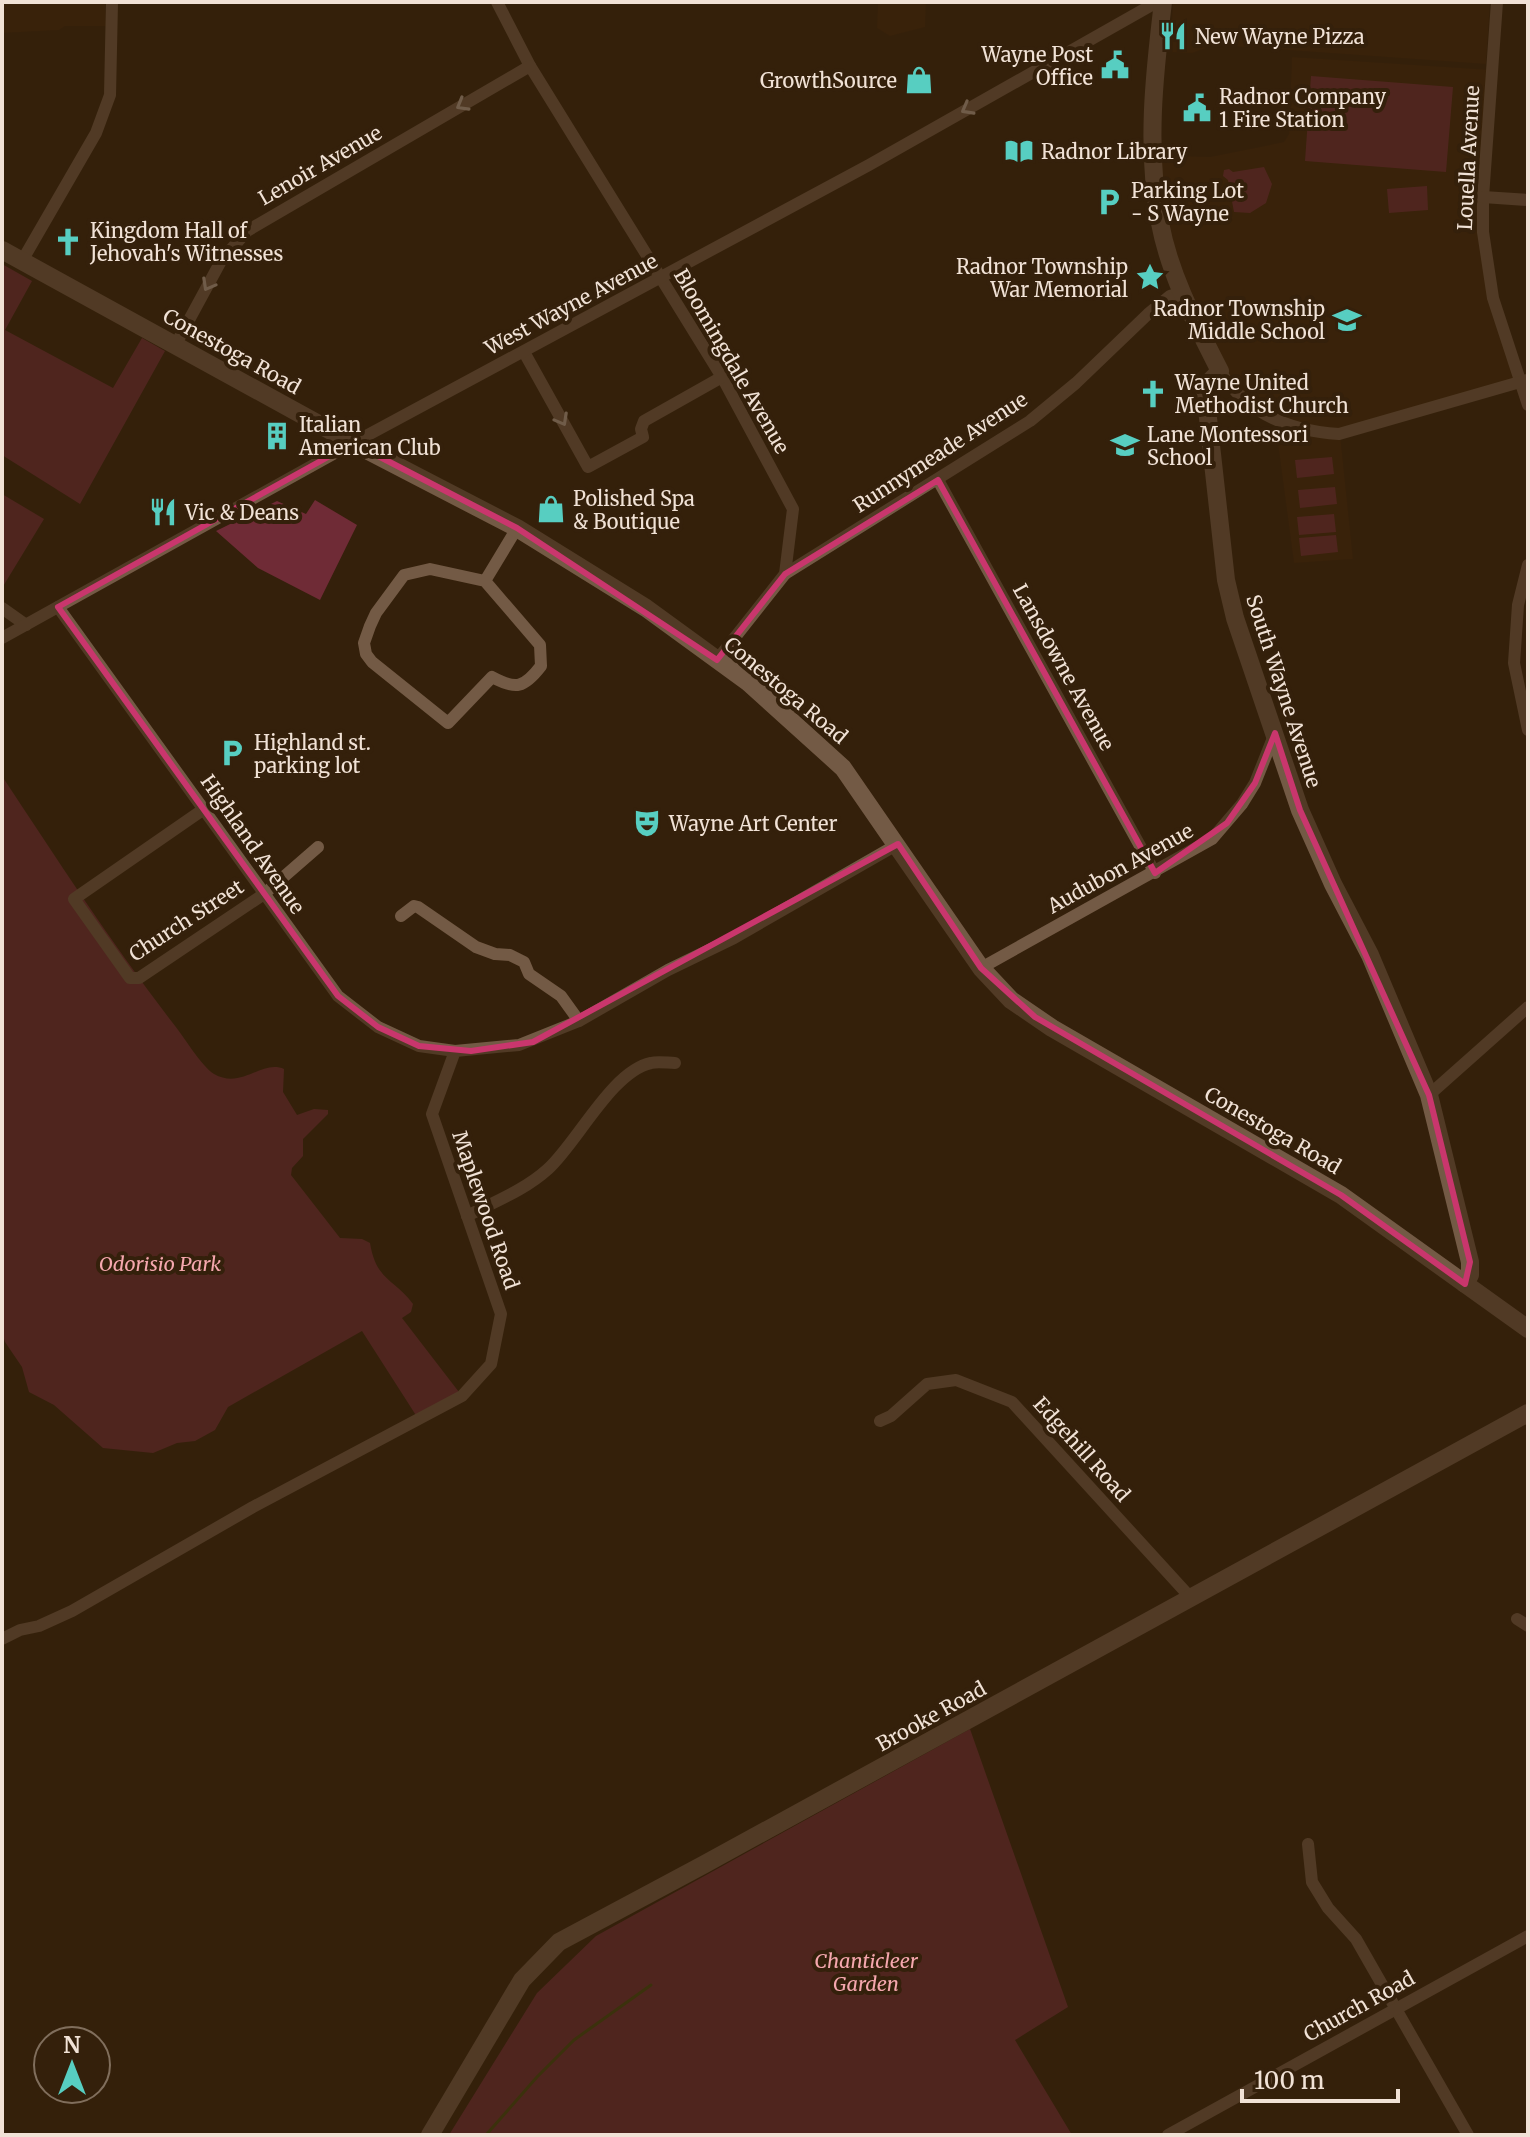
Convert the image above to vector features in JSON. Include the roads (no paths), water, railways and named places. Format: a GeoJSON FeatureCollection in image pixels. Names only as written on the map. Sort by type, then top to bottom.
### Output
{"type":"FeatureCollection","features":[{"type":"Feature","properties":{"kind":"main road"},"geometry":{"type":"LineString","coordinates":[[1160,2],[1152,101],[1152,155],[1160,223],[1182,292],[1220,371]]}},
{"type":"Feature","properties":{"kind":"main road","name":"Conestoga Road"},"geometry":{"type":"LineString","coordinates":[[2,250],[353,443],[517,528],[646,608],[749,683],[831,755],[856,784],[981,968],[1011,1000],[1035,1017],[1341,1195],[1528,1329]]}},
{"type":"Feature","properties":{"kind":"main road","name":"South Wayne Avenue"},"geometry":{"type":"LineString","coordinates":[[1220,371],[1206,385],[1205,391],[1226,580],[1235,618],[1300,810],[1333,884],[1370,955],[1429,1095],[1470,1262],[1470,1275],[1465,1284]]}},
{"type":"Feature","properties":{"kind":"main road","name":"Brooke Road"},"geometry":{"type":"LineString","coordinates":[[430,2135],[522,1980],[559,1942],[1528,1413]]}},
{"type":"Feature","properties":{"kind":"street"},"geometry":{"type":"LineString","coordinates":[[22,261],[96,133],[110,95],[112,2]]}},
{"type":"Feature","properties":{"kind":"street","name":"Bloomingdale Avenue"},"geometry":{"type":"LineString","coordinates":[[497,2],[530,66],[722,377],[793,509],[785,574]]}},
{"type":"Feature","properties":{"kind":"street","name":"West Wayne Avenue"},"geometry":{"type":"LineString","coordinates":[[2,638],[353,443],[869,165],[1160,2]]}},
{"type":"Feature","properties":{"kind":"street","name":"Louella Avenue"},"geometry":{"type":"LineString","coordinates":[[1497,2],[1483,232],[1493,298],[1524,381],[1528,405]]}},
{"type":"Feature","properties":{"kind":"street","name":"Lenoir Avenue"},"geometry":{"type":"LineString","coordinates":[[176,344],[221,261],[247,231],[530,66]]}},
{"type":"Feature","properties":{"kind":"street"},"geometry":{"type":"LineString","coordinates":[[1483,197],[1528,200]]}},
{"type":"Feature","properties":{"kind":"street","name":"Runnymeade Avenue"},"geometry":{"type":"LineString","coordinates":[[785,574],[1030,421],[1076,383],[1148,314],[1170,296],[1182,292]]}},
{"type":"Feature","properties":{"kind":"street"},"geometry":{"type":"LineString","coordinates":[[524,352],[588,467],[643,437],[641,429],[644,421],[722,377]]}},
{"type":"Feature","properties":{"kind":"street"},"geometry":{"type":"LineString","coordinates":[[1220,371],[1239,396],[1262,415],[1308,431],[1339,434],[1524,381]]}},
{"type":"Feature","properties":{"kind":"street","name":"Lansdowne Avenue"},"geometry":{"type":"LineString","coordinates":[[938,480],[1155,873]]}},
{"type":"Feature","properties":{"kind":"street"},"geometry":{"type":"LineString","coordinates":[[485,581],[517,528]]}},
{"type":"Feature","properties":{"kind":"street"},"geometry":{"type":"LineString","coordinates":[[1528,565],[1514,663],[1528,730]]}},
{"type":"Feature","properties":{"kind":"street"},"geometry":{"type":"LineString","coordinates":[[422,569],[436,570],[485,581],[540,645],[541,666],[519,686],[511,687],[492,677],[448,723],[372,662],[366,654],[364,643],[376,613],[404,575],[422,569]]}},
{"type":"Feature","properties":{"kind":"street"},"geometry":{"type":"LineString","coordinates":[[717,660],[785,574]]}},
{"type":"Feature","properties":{"kind":"street","name":"Highland Avenue"},"geometry":{"type":"LineString","coordinates":[[58,607],[338,996],[378,1027],[419,1046],[455,1051]]}},
{"type":"Feature","properties":{"kind":"street"},"geometry":{"type":"LineString","coordinates":[[2,608],[26,625]]}},
{"type":"Feature","properties":{"kind":"street","name":"Audubon Avenue"},"geometry":{"type":"LineString","coordinates":[[981,968],[1212,839],[1255,783],[1275,733]]}},
{"type":"Feature","properties":{"kind":"street","name":"Church Street"},"geometry":{"type":"LineString","coordinates":[[204,809],[74,899],[130,978],[139,978],[264,894]]}},
{"type":"Feature","properties":{"kind":"street"},"geometry":{"type":"LineString","coordinates":[[455,1051],[533,1042],[579,1021],[668,970],[734,938],[898,844]]}},
{"type":"Feature","properties":{"kind":"street"},"geometry":{"type":"LineString","coordinates":[[264,894],[318,847]]}},
{"type":"Feature","properties":{"kind":"street"},"geometry":{"type":"LineString","coordinates":[[401,916],[414,906],[418,907],[476,947],[495,954],[510,955],[524,962],[529,974],[561,996],[579,1021]]}},
{"type":"Feature","properties":{"kind":"street"},"geometry":{"type":"LineString","coordinates":[[1429,1095],[1528,1007]]}},
{"type":"Feature","properties":{"kind":"street","name":"Maplewood Road"},"geometry":{"type":"LineString","coordinates":[[2,1639],[72,1611],[253,1507],[462,1396],[491,1364],[501,1314],[432,1114],[455,1051]]}},
{"type":"Feature","properties":{"kind":"street"},"geometry":{"type":"LineString","coordinates":[[467,1216],[545,1173],[608,1093],[628,1076],[648,1063],[675,1063]]}},
{"type":"Feature","properties":{"kind":"street","name":"Edgehill Road"},"geometry":{"type":"LineString","coordinates":[[880,1421],[891,1416],[927,1384],[956,1380],[1012,1402],[1191,1598]]}},
{"type":"Feature","properties":{"kind":"street"},"geometry":{"type":"LineString","coordinates":[[1308,1844],[1312,1882],[1328,1908],[1356,1939],[1468,2135]]}},
{"type":"Feature","properties":{"kind":"street","name":"Church Road"},"geometry":{"type":"LineString","coordinates":[[1168,2135],[1528,1936]]}},
{"type":"Feature","properties":{"kind":"waterway"},"geometry":{"type":"LineString","coordinates":[[486,2135],[574,2040],[651,1985]]}},
{"type":"Feature","properties":{"kind":"place","name":"New Wayne Pizza"},"geometry":{"type":"Point","coordinates":[1173,36]}},
{"type":"Feature","properties":{"kind":"place","name":"Wayne Post Office"},"geometry":{"type":"Point","coordinates":[1115,65]}},
{"type":"Feature","properties":{"kind":"place","name":"GrowthSource"},"geometry":{"type":"Point","coordinates":[919,80]}},
{"type":"Feature","properties":{"kind":"place","name":"Radnor Company 1 Fire Station"},"geometry":{"type":"Point","coordinates":[1197,108]}},
{"type":"Feature","properties":{"kind":"place","name":"Radnor Library"},"geometry":{"type":"Point","coordinates":[1019,151]}},
{"type":"Feature","properties":{"kind":"place","name":"Parking Lot - S Wayne"},"geometry":{"type":"Point","coordinates":[1109,202]}},
{"type":"Feature","properties":{"kind":"place","name":"Kingdom Hall of Jehovah's Witnesses"},"geometry":{"type":"Point","coordinates":[68,242]}},
{"type":"Feature","properties":{"kind":"place","name":"Radnor Township War Memorial"},"geometry":{"type":"Point","coordinates":[1150,277]}},
{"type":"Feature","properties":{"kind":"place","name":"Radnor Township Middle School"},"geometry":{"type":"Point","coordinates":[1347,320]}},
{"type":"Feature","properties":{"kind":"place","name":"Wayne United Methodist Church"},"geometry":{"type":"Point","coordinates":[1153,394]}},
{"type":"Feature","properties":{"kind":"place","name":"Italian American Club"},"geometry":{"type":"Point","coordinates":[277,436]}},
{"type":"Feature","properties":{"kind":"place","name":"Lane Montessori School"},"geometry":{"type":"Point","coordinates":[1125,445]}},
{"type":"Feature","properties":{"kind":"place","name":"Polished Spa & Boutique"},"geometry":{"type":"Point","coordinates":[551,509]}},
{"type":"Feature","properties":{"kind":"place","name":"Vic & Deans"},"geometry":{"type":"Point","coordinates":[163,512]}},
{"type":"Feature","properties":{"kind":"place","name":"Highland st. parking lot"},"geometry":{"type":"Point","coordinates":[232,753]}},
{"type":"Feature","properties":{"kind":"place","name":"Wayne Art Center"},"geometry":{"type":"Point","coordinates":[647,823]}},
{"type":"Feature","properties":{"kind":"park label","name":"Odorisio Park"},"geometry":{"type":"Point","coordinates":[160,1263]}},
{"type":"Feature","properties":{"kind":"park label","name":"Chanticleer Garden"},"geometry":{"type":"Point","coordinates":[866,1972]}}]}
